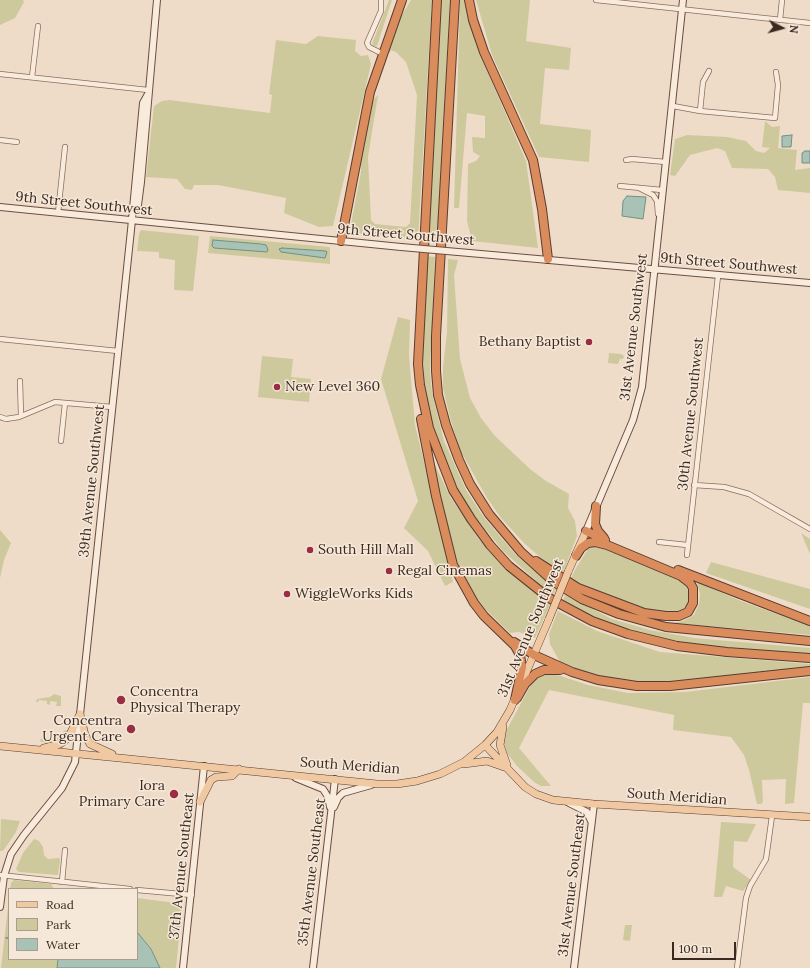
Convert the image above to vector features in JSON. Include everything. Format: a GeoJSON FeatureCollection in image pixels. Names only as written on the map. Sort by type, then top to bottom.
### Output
{"type":"FeatureCollection","features":[{"type":"Feature","properties":{"kind":"highway"},"geometry":{"type":"LineString","coordinates":[[341,241],[370,92],[382,52],[402,0]]}},
{"type":"Feature","properties":{"kind":"highway"},"geometry":{"type":"LineString","coordinates":[[437,0],[416,376],[419,409],[448,548],[453,565],[465,589],[484,616],[518,649],[522,660],[515,700]]}},
{"type":"Feature","properties":{"kind":"highway"},"geometry":{"type":"LineString","coordinates":[[455,0],[435,349],[438,395],[453,446],[470,484],[489,514],[521,552],[544,574],[570,592],[600,607],[641,621],[688,630],[810,641]]}},
{"type":"Feature","properties":{"kind":"highway"},"geometry":{"type":"LineString","coordinates":[[469,0],[473,20],[484,52],[533,160],[542,209],[548,259]]}},
{"type":"Feature","properties":{"kind":"highway"},"geometry":{"type":"LineString","coordinates":[[418,340],[420,385],[429,428],[440,460],[453,490],[471,519],[490,545],[522,577],[549,598],[579,615],[607,627],[651,641],[727,652],[810,658]]}},
{"type":"Feature","properties":{"kind":"highway"},"geometry":{"type":"LineString","coordinates":[[596,506],[594,519],[597,530],[603,537],[615,544]]}},
{"type":"Feature","properties":{"kind":"highway"},"geometry":{"type":"LineString","coordinates":[[586,531],[777,610],[810,621]]}},
{"type":"Feature","properties":{"kind":"highway"},"geometry":{"type":"LineString","coordinates":[[521,552],[578,588],[638,611],[661,616],[676,617],[686,614],[694,603],[694,588],[681,576],[607,545],[595,542],[588,543],[576,556]]}},
{"type":"Feature","properties":{"kind":"highway"},"geometry":{"type":"LineString","coordinates":[[501,632],[534,655],[572,672]]}},
{"type":"Feature","properties":{"kind":"highway"},"geometry":{"type":"LineString","coordinates":[[515,700],[531,676],[539,671],[550,669],[572,672],[610,682],[662,687],[810,671]]}},
{"type":"Feature","properties":{"kind":"main road","name":"39th Avenue Southwest"},"geometry":{"type":"LineString","coordinates":[[0,907],[2,875],[11,854],[19,841],[65,784],[73,768],[76,753],[143,104],[148,92],[157,0]]}},
{"type":"Feature","properties":{"kind":"main road","name":"31st Avenue Southwest"},"geometry":{"type":"LineString","coordinates":[[486,745],[506,718],[515,700],[633,420],[641,396],[662,190],[673,106],[683,0]]}},
{"type":"Feature","properties":{"kind":"main road","name":"9th Street Southwest"},"geometry":{"type":"LineString","coordinates":[[0,207],[402,248],[548,259],[718,276],[810,283]]}},
{"type":"Feature","properties":{"kind":"main road"},"geometry":{"type":"LineString","coordinates":[[33,749],[55,746],[64,741],[71,734],[80,714]]}},
{"type":"Feature","properties":{"kind":"main road"},"geometry":{"type":"LineString","coordinates":[[80,714],[85,736],[90,744],[121,758]]}},
{"type":"Feature","properties":{"kind":"main road"},"geometry":{"type":"LineString","coordinates":[[506,718],[500,734],[500,746],[510,770]]}},
{"type":"Feature","properties":{"kind":"main road","name":"South Meridian"},"geometry":{"type":"LineString","coordinates":[[0,746],[377,784],[396,784],[417,781],[440,774],[457,766],[486,745],[525,787],[547,799],[569,803],[772,816],[810,817]]}},
{"type":"Feature","properties":{"kind":"main road"},"geometry":{"type":"LineString","coordinates":[[457,766],[483,760],[510,770]]}},
{"type":"Feature","properties":{"kind":"main road","name":"37th Avenue Southeast"},"geometry":{"type":"LineString","coordinates":[[184,968],[204,766]]}},
{"type":"Feature","properties":{"kind":"main road"},"geometry":{"type":"LineString","coordinates":[[200,802],[211,780],[216,777],[232,776],[239,769]]}},
{"type":"Feature","properties":{"kind":"main road"},"geometry":{"type":"LineString","coordinates":[[289,775],[323,789],[328,797],[331,816]]}},
{"type":"Feature","properties":{"kind":"main road","name":"35th Avenue Southeast"},"geometry":{"type":"LineString","coordinates":[[313,968],[335,779]]}},
{"type":"Feature","properties":{"kind":"main road"},"geometry":{"type":"LineString","coordinates":[[331,816],[338,798],[343,792],[377,784]]}},
{"type":"Feature","properties":{"kind":"main road"},"geometry":{"type":"LineString","coordinates":[[569,803],[587,812],[592,823]]}},
{"type":"Feature","properties":{"kind":"main road","name":"31st Avenue Southeast"},"geometry":{"type":"LineString","coordinates":[[574,968],[594,804]]}},
{"type":"Feature","properties":{"kind":"street"},"geometry":{"type":"LineString","coordinates":[[381,0],[381,11],[367,43],[369,47],[382,52]]}},
{"type":"Feature","properties":{"kind":"street"},"geometry":{"type":"LineString","coordinates":[[596,0],[810,23]]}},
{"type":"Feature","properties":{"kind":"street"},"geometry":{"type":"LineString","coordinates":[[780,20],[782,0]]}},
{"type":"Feature","properties":{"kind":"street"},"geometry":{"type":"LineString","coordinates":[[32,77],[38,26]]}},
{"type":"Feature","properties":{"kind":"street"},"geometry":{"type":"LineString","coordinates":[[700,111],[703,82],[709,71]]}},
{"type":"Feature","properties":{"kind":"street"},"geometry":{"type":"LineString","coordinates":[[673,106],[700,111],[775,118],[778,85],[776,72]]}},
{"type":"Feature","properties":{"kind":"street"},"geometry":{"type":"LineString","coordinates":[[0,74],[64,80],[148,92]]}},
{"type":"Feature","properties":{"kind":"street"},"geometry":{"type":"LineString","coordinates":[[0,140],[17,142]]}},
{"type":"Feature","properties":{"kind":"street"},"geometry":{"type":"LineString","coordinates":[[58,213],[65,147]]}},
{"type":"Feature","properties":{"kind":"street"},"geometry":{"type":"LineString","coordinates":[[626,160],[632,159],[666,162]]}},
{"type":"Feature","properties":{"kind":"street"},"geometry":{"type":"LineString","coordinates":[[620,186],[662,190]]}},
{"type":"Feature","properties":{"kind":"street"},"geometry":{"type":"LineString","coordinates":[[639,188],[651,193],[655,197],[659,222]]}},
{"type":"Feature","properties":{"kind":"street","name":"30th Avenue Southwest"},"geometry":{"type":"LineString","coordinates":[[686,555],[718,276]]}},
{"type":"Feature","properties":{"kind":"street"},"geometry":{"type":"LineString","coordinates":[[0,339],[118,351]]}},
{"type":"Feature","properties":{"kind":"street"},"geometry":{"type":"LineString","coordinates":[[20,381],[21,416]]}},
{"type":"Feature","properties":{"kind":"street"},"geometry":{"type":"LineString","coordinates":[[0,417],[6,419],[21,416],[55,402],[112,408]]}},
{"type":"Feature","properties":{"kind":"street"},"geometry":{"type":"LineString","coordinates":[[61,442],[65,403]]}},
{"type":"Feature","properties":{"kind":"street"},"geometry":{"type":"LineString","coordinates":[[694,485],[724,488],[749,494],[810,529]]}},
{"type":"Feature","properties":{"kind":"street"},"geometry":{"type":"LineString","coordinates":[[659,542],[687,546]]}},
{"type":"Feature","properties":{"kind":"street"},"geometry":{"type":"LineString","coordinates":[[737,968],[746,898],[750,886],[766,859],[772,816]]}},
{"type":"Feature","properties":{"kind":"street"},"geometry":{"type":"LineString","coordinates":[[62,882],[65,850]]}},
{"type":"Feature","properties":{"kind":"street"},"geometry":{"type":"LineString","coordinates":[[2,875],[120,888]]}},
{"type":"Feature","properties":{"kind":"street"},"geometry":{"type":"LineString","coordinates":[[138,890],[192,895]]}},
{"type":"Feature","properties":{"kind":"green space"},"geometry":{"type":"Polygon","coordinates":[[[0,0],[23,0],[24,2],[15,18],[0,25],[0,0]]]}},
{"type":"Feature","properties":{"kind":"green space"},"geometry":{"type":"Polygon","coordinates":[[[389,0],[392,0],[377,46],[374,46],[372,44],[389,0]]]}},
{"type":"Feature","properties":{"kind":"green space"},"geometry":{"type":"Polygon","coordinates":[[[411,0],[432,0],[418,239],[353,233],[351,232],[351,224],[361,172],[361,158],[372,101],[378,95],[368,157],[371,220],[375,224],[406,227],[410,223],[417,95],[406,62],[396,52],[391,50],[390,53],[388,49],[399,20],[411,0]]]}},
{"type":"Feature","properties":{"kind":"green space"},"geometry":{"type":"Polygon","coordinates":[[[441,0],[450,0],[437,240],[427,240],[441,0]]]}},
{"type":"Feature","properties":{"kind":"green space"},"geometry":{"type":"Polygon","coordinates":[[[460,0],[466,0],[476,45],[526,161],[538,248],[472,241],[467,221],[468,164],[476,161],[480,156],[473,152],[472,137],[485,138],[485,116],[467,113],[459,208],[454,208],[460,0]]]}},
{"type":"Feature","properties":{"kind":"green space"},"geometry":{"type":"Polygon","coordinates":[[[476,0],[530,0],[526,41],[571,48],[569,70],[545,68],[540,124],[591,130],[589,162],[539,157],[492,55],[476,0]]]}},
{"type":"Feature","properties":{"kind":"green space"},"geometry":{"type":"Polygon","coordinates":[[[318,36],[356,40],[355,51],[361,56],[368,55],[371,64],[333,226],[319,227],[284,213],[286,198],[218,185],[194,185],[192,190],[185,189],[177,179],[146,177],[154,106],[162,101],[169,100],[270,113],[272,95],[269,94],[276,40],[306,44],[318,36]]]}},
{"type":"Feature","properties":{"kind":"green space"},"geometry":{"type":"Polygon","coordinates":[[[765,121],[772,127],[780,126],[778,148],[797,150],[795,170],[810,168],[810,193],[778,190],[775,177],[768,169],[732,168],[725,151],[717,148],[690,155],[675,176],[670,175],[675,139],[687,135],[727,137],[746,141],[756,151],[764,153],[770,148],[762,147],[765,121]]]}},
{"type":"Feature","properties":{"kind":"green space"},"geometry":{"type":"Polygon","coordinates":[[[141,230],[199,236],[193,291],[174,290],[175,260],[159,258],[159,252],[137,251],[139,234],[141,230]]]}},
{"type":"Feature","properties":{"kind":"green space"},"geometry":{"type":"Polygon","coordinates":[[[210,236],[329,247],[330,264],[208,253],[210,236]]]}},
{"type":"Feature","properties":{"kind":"green space"},"geometry":{"type":"Polygon","coordinates":[[[426,256],[435,257],[430,371],[432,393],[444,441],[466,490],[483,516],[515,554],[556,589],[553,596],[503,551],[466,505],[451,474],[432,424],[426,399],[422,351],[426,256]]]}},
{"type":"Feature","properties":{"kind":"green space"},"geometry":{"type":"Polygon","coordinates":[[[448,259],[458,260],[454,275],[460,359],[470,398],[481,418],[495,436],[530,469],[546,481],[569,494],[568,508],[575,521],[577,536],[562,576],[525,544],[501,518],[487,498],[460,450],[443,388],[443,367],[447,333],[448,259]]]}},
{"type":"Feature","properties":{"kind":"green space"},"geometry":{"type":"Polygon","coordinates":[[[398,317],[410,320],[409,356],[415,425],[453,582],[445,586],[428,551],[404,528],[418,501],[381,379],[398,317]]]}},
{"type":"Feature","properties":{"kind":"green space"},"geometry":{"type":"Polygon","coordinates":[[[609,353],[621,354],[624,356],[623,359],[620,359],[618,364],[608,363],[609,353]]]}},
{"type":"Feature","properties":{"kind":"green space","name":"New Level 360"},"geometry":{"type":"Polygon","coordinates":[[[262,356],[293,359],[291,377],[311,379],[309,402],[258,397],[262,356]]]}},
{"type":"Feature","properties":{"kind":"green space"},"geometry":{"type":"Polygon","coordinates":[[[432,459],[451,498],[478,538],[504,568],[550,605],[535,638],[519,632],[510,633],[479,603],[464,579],[453,551],[432,459]]]}},
{"type":"Feature","properties":{"kind":"green space"},"geometry":{"type":"Polygon","coordinates":[[[0,530],[11,543],[4,560],[0,578],[0,530]]]}},
{"type":"Feature","properties":{"kind":"green space"},"geometry":{"type":"Polygon","coordinates":[[[801,533],[810,539],[810,554],[801,533]]]}},
{"type":"Feature","properties":{"kind":"green space"},"geometry":{"type":"Polygon","coordinates":[[[596,544],[651,567],[686,584],[690,597],[688,604],[680,611],[672,613],[652,612],[598,594],[570,580],[590,546],[596,544]]]}},
{"type":"Feature","properties":{"kind":"green space"},"geometry":{"type":"Polygon","coordinates":[[[711,562],[810,589],[810,609],[706,573],[711,562]]]}},
{"type":"Feature","properties":{"kind":"green space"},"geometry":{"type":"Polygon","coordinates":[[[697,582],[741,601],[810,626],[810,635],[674,623],[683,621],[694,615],[699,604],[700,594],[697,582]]]}},
{"type":"Feature","properties":{"kind":"green space"},"geometry":{"type":"Polygon","coordinates":[[[565,595],[612,619],[650,630],[694,638],[810,648],[810,655],[714,647],[656,639],[612,625],[592,616],[563,600],[565,595]]]}},
{"type":"Feature","properties":{"kind":"green space"},"geometry":{"type":"Polygon","coordinates":[[[558,611],[597,631],[660,652],[810,664],[810,668],[653,683],[614,681],[569,667],[560,662],[550,644],[549,634],[558,611]]]}},
{"type":"Feature","properties":{"kind":"green space"},"geometry":{"type":"Polygon","coordinates":[[[549,674],[561,676],[588,685],[628,693],[685,692],[810,677],[810,703],[803,703],[794,803],[785,804],[786,779],[762,780],[763,802],[761,804],[757,804],[744,755],[731,737],[673,730],[674,715],[549,690],[519,748],[551,786],[541,786],[534,782],[517,766],[507,753],[503,740],[506,731],[532,683],[540,676],[549,674]]]}},
{"type":"Feature","properties":{"kind":"green space"},"geometry":{"type":"Polygon","coordinates":[[[54,694],[61,696],[61,706],[56,706],[57,702],[50,701],[50,705],[47,704],[47,701],[39,700],[36,702],[37,699],[50,697],[54,694]]]}},
{"type":"Feature","properties":{"kind":"green space"},"geometry":{"type":"Polygon","coordinates":[[[65,730],[68,731],[58,740],[47,743],[41,742],[40,740],[42,738],[57,738],[65,730]]]}},
{"type":"Feature","properties":{"kind":"green space"},"geometry":{"type":"Polygon","coordinates":[[[1,819],[20,821],[16,832],[3,851],[0,851],[1,819]]]}},
{"type":"Feature","properties":{"kind":"green space"},"geometry":{"type":"Polygon","coordinates":[[[721,822],[756,824],[747,842],[734,841],[733,867],[751,880],[743,891],[726,886],[722,897],[714,897],[721,822]]]}},
{"type":"Feature","properties":{"kind":"green space"},"geometry":{"type":"Polygon","coordinates":[[[34,839],[39,841],[43,847],[44,855],[48,859],[59,858],[58,875],[19,872],[16,869],[23,853],[34,839]]]}},
{"type":"Feature","properties":{"kind":"green space"},"geometry":{"type":"Polygon","coordinates":[[[14,880],[51,884],[53,888],[10,888],[11,883],[14,880]]]}},
{"type":"Feature","properties":{"kind":"green space"},"geometry":{"type":"Polygon","coordinates":[[[138,898],[176,903],[182,907],[176,968],[160,968],[151,949],[138,933],[138,898]]]}},
{"type":"Feature","properties":{"kind":"green space"},"geometry":{"type":"Polygon","coordinates":[[[8,908],[8,960],[58,960],[57,968],[1,968],[8,908]]]}},
{"type":"Feature","properties":{"kind":"green space"},"geometry":{"type":"Polygon","coordinates":[[[625,925],[632,925],[630,941],[623,940],[625,925]]]}},
{"type":"Feature","properties":{"kind":"water"},"geometry":{"type":"Polygon","coordinates":[[[792,135],[791,147],[782,147],[782,136],[792,135]]]}},
{"type":"Feature","properties":{"kind":"water"},"geometry":{"type":"Polygon","coordinates":[[[805,151],[810,151],[810,163],[802,163],[802,153],[805,151]]]}},
{"type":"Feature","properties":{"kind":"water"},"geometry":{"type":"Polygon","coordinates":[[[627,196],[646,197],[643,219],[622,216],[623,201],[627,196]]]}},
{"type":"Feature","properties":{"kind":"water"},"geometry":{"type":"Polygon","coordinates":[[[213,240],[261,244],[266,245],[268,250],[267,252],[214,248],[212,246],[213,240]]]}},
{"type":"Feature","properties":{"kind":"water"},"geometry":{"type":"Polygon","coordinates":[[[279,249],[327,252],[325,258],[281,252],[279,249]]]}},
{"type":"Feature","properties":{"kind":"water"},"geometry":{"type":"Polygon","coordinates":[[[138,933],[151,949],[160,968],[57,968],[58,960],[138,960],[138,933]]]}},
{"type":"Feature","properties":{"kind":"place","name":"Bethany Baptist"},"geometry":{"type":"Point","coordinates":[589,342]}},
{"type":"Feature","properties":{"kind":"place","name":"New Level 360"},"geometry":{"type":"Point","coordinates":[277,387]}},
{"type":"Feature","properties":{"kind":"place","name":"South Hill Mall"},"geometry":{"type":"Point","coordinates":[310,550]}},
{"type":"Feature","properties":{"kind":"place","name":"Regal Cinemas"},"geometry":{"type":"Point","coordinates":[389,571]}},
{"type":"Feature","properties":{"kind":"place","name":"WiggleWorks Kids"},"geometry":{"type":"Point","coordinates":[287,594]}},
{"type":"Feature","properties":{"kind":"place","name":"Concentra Physical Therapy"},"geometry":{"type":"Point","coordinates":[121,700]}},
{"type":"Feature","properties":{"kind":"place","name":"Concentra Urgent Care"},"geometry":{"type":"Point","coordinates":[131,729]}},
{"type":"Feature","properties":{"kind":"place","name":"Iora Primary Care"},"geometry":{"type":"Point","coordinates":[174,794]}}]}
